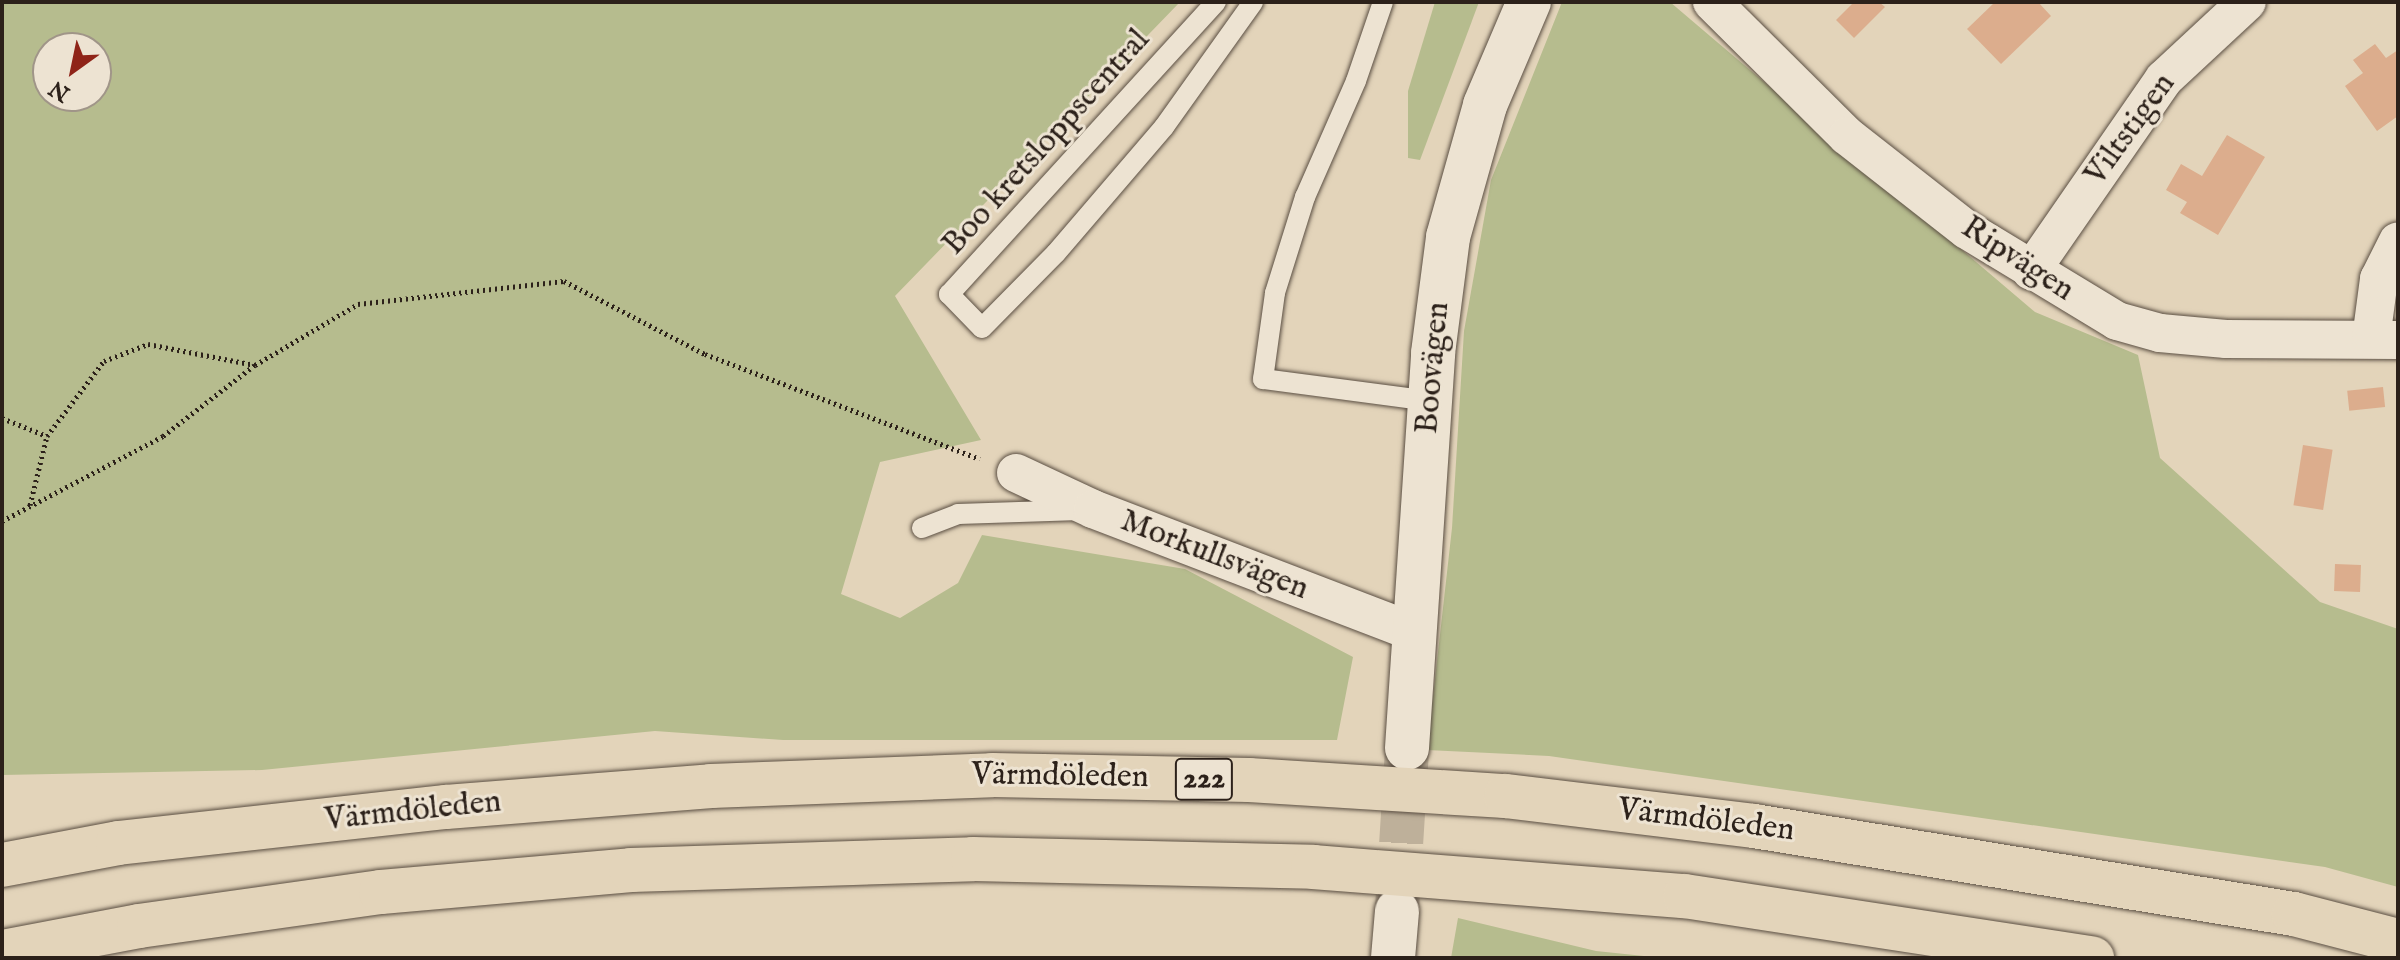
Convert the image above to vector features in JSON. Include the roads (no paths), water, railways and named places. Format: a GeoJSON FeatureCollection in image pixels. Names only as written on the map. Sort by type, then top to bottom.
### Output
{"type":"FeatureCollection","features":[{"type":"Feature","properties":{"kind":"highway","name":"Värmdöleden"},"geometry":{"type":"LineString","coordinates":[[2,865],[118,843],[384,814],[711,786],[992,775],[1249,780],[1506,796],[1754,826],[2294,914],[2398,941]]}},
{"type":"Feature","properties":{"kind":"highway"},"geometry":{"type":"LineString","coordinates":[[2,952],[139,926],[381,892],[631,870],[973,859],[1313,867],[1685,896],[2092,958]]}},
{"type":"Feature","properties":{"kind":"street","name":"Boovägen"},"geometry":{"type":"LineString","coordinates":[[1407,748],[1430,401],[1448,237],[1462,176],[1485,105],[1529,2]]}},
{"type":"Feature","properties":{"kind":"street","name":"Ripvägen"},"geometry":{"type":"LineString","coordinates":[[1712,2],[1847,136],[1967,230],[2117,321],[2160,333],[2226,339],[2385,340]]}},
{"type":"Feature","properties":{"kind":"street","name":"Viltstigen"},"geometry":{"type":"LineString","coordinates":[[2031,271],[2164,79],[2247,2]]}},
{"type":"Feature","properties":{"kind":"street"},"geometry":{"type":"LineString","coordinates":[[2385,340],[2379,279],[2398,241]]}},
{"type":"Feature","properties":{"kind":"street","name":"Morkullsvägen"},"geometry":{"type":"LineString","coordinates":[[1016,473],[1093,509],[1414,632]]}},
{"type":"Feature","properties":{"kind":"street"},"geometry":{"type":"LineString","coordinates":[[1393,958],[1397,911]]}},
{"type":"Feature","properties":{"kind":"lane","name":"Boo kretsloppscentral"},"geometry":{"type":"LineString","coordinates":[[1216,2],[949,294],[982,328],[1056,253],[1164,127],[1253,2]]}},
{"type":"Feature","properties":{"kind":"lane"},"geometry":{"type":"LineString","coordinates":[[1383,2],[1356,81],[1305,197],[1275,293],[1263,379],[1430,401]]}},
{"type":"Feature","properties":{"kind":"lane"},"geometry":{"type":"LineString","coordinates":[[922,528],[958,514],[1093,509]]}},
{"type":"Feature","properties":{"kind":"tunnel"},"geometry":{"type":"LineString","coordinates":[[1397,909],[1407,751]]}}]}
